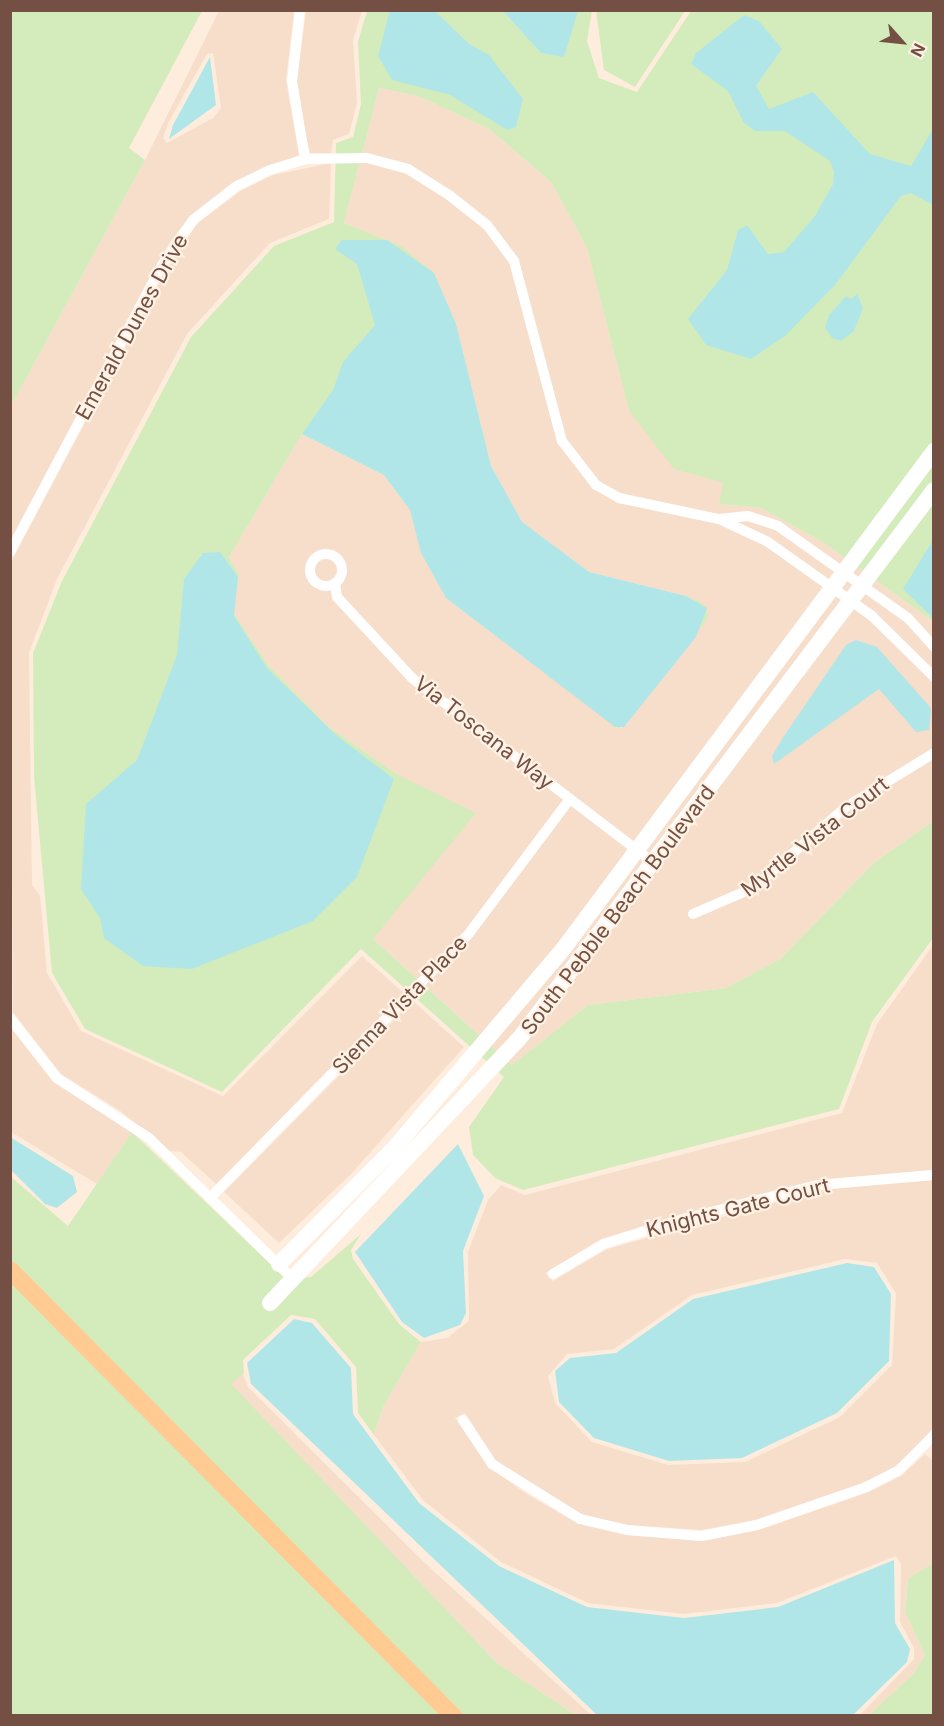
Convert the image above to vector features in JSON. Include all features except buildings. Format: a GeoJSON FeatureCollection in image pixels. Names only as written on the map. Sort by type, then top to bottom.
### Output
{"type":"FeatureCollection","features":[{"type":"Feature","properties":{"kind":"main road"},"geometry":{"type":"LineString","coordinates":[[10,1270],[453,1716]]}},
{"type":"Feature","properties":{"kind":"street"},"geometry":{"type":"LineString","coordinates":[[300,10],[292,81],[305,159]]}},
{"type":"Feature","properties":{"kind":"street","name":"Emerald Dunes Drive"},"geometry":{"type":"LineString","coordinates":[[10,552],[162,265],[187,228],[237,186],[305,159],[367,158],[408,170],[488,225],[514,261],[562,441],[578,465],[596,485],[619,498],[719,519],[768,542],[852,601],[907,646],[933,677]]}},
{"type":"Feature","properties":{"kind":"street","name":"South Pebble Beach Boulevard"},"geometry":{"type":"LineString","coordinates":[[279,1264],[481,1050],[637,850],[836,588],[933,451]]}},
{"type":"Feature","properties":{"kind":"street","name":"South Pebble Beach Boulevard"},"geometry":{"type":"LineString","coordinates":[[270,1303],[498,1064],[654,863],[933,490]]}},
{"type":"Feature","properties":{"kind":"street","name":"Emerald Dunes Drive"},"geometry":{"type":"LineString","coordinates":[[719,519],[748,516],[778,526],[864,585],[921,632],[933,647]]}},
{"type":"Feature","properties":{"kind":"street","name":"Via Toscana Way"},"geometry":{"type":"LineString","coordinates":[[334,583],[337,597],[412,678],[654,863]]}},
{"type":"Feature","properties":{"kind":"street"},"geometry":{"type":"LineString","coordinates":[[907,646],[921,632]]}},
{"type":"Feature","properties":{"kind":"street"},"geometry":{"type":"LineString","coordinates":[[796,640],[813,653]]}},
{"type":"Feature","properties":{"kind":"street","name":"Myrtle Vista Court"},"geometry":{"type":"LineString","coordinates":[[693,914],[753,888],[846,807],[933,753]]}},
{"type":"Feature","properties":{"kind":"street","name":"Sienna Vista Place"},"geometry":{"type":"LineString","coordinates":[[212,1196],[455,950],[570,799]]}},
{"type":"Feature","properties":{"kind":"street"},"geometry":{"type":"LineString","coordinates":[[10,1018],[57,1078],[116,1113],[212,1196],[294,1280]]}},
{"type":"Feature","properties":{"kind":"street"},"geometry":{"type":"LineString","coordinates":[[481,1050],[498,1064]]}},
{"type":"Feature","properties":{"kind":"street","name":"Knights Gate Court"},"geometry":{"type":"LineString","coordinates":[[553,1274],[604,1244],[684,1219],[819,1185],[933,1175]]}},
{"type":"Feature","properties":{"kind":"street"},"geometry":{"type":"LineString","coordinates":[[463,1420],[492,1464],[579,1519],[627,1530],[702,1536],[757,1525],[866,1487],[898,1471],[929,1451],[933,1435]]}},
{"type":"Feature","properties":{"kind":"shaded area"},"geometry":{"type":"Polygon","coordinates":[[[219,11],[294,11],[286,80],[299,155],[232,183],[190,216],[170,242],[11,540],[11,406],[145,160],[219,11]],[[213,53],[207,54],[168,123],[163,138],[167,143],[213,118],[221,108],[213,53]]]}},
{"type":"Feature","properties":{"kind":"shaded area"},"geometry":{"type":"Polygon","coordinates":[[[306,11],[362,11],[353,40],[357,103],[349,134],[333,140],[331,153],[310,153],[304,128],[297,81],[306,11]]]}},
{"type":"Feature","properties":{"kind":"shaded area"},"geometry":{"type":"Polygon","coordinates":[[[379,88],[418,96],[489,129],[551,182],[587,248],[629,411],[724,483],[719,504],[761,508],[824,543],[933,621],[933,821],[875,862],[780,959],[726,988],[588,1005],[512,1065],[373,939],[398,775],[329,727],[268,665],[233,612],[239,575],[229,557],[302,434],[384,475],[410,510],[421,553],[446,598],[619,729],[628,723],[686,596],[589,572],[522,522],[491,466],[456,324],[401,246],[344,223],[379,88]]]}},
{"type":"Feature","properties":{"kind":"shaded area"},"geometry":{"type":"Polygon","coordinates":[[[331,163],[329,219],[270,243],[187,334],[57,579],[29,653],[32,885],[40,896],[47,973],[81,1031],[223,1096],[362,956],[405,994],[216,1184],[181,1152],[170,1151],[119,1110],[61,1074],[13,1012],[10,564],[167,268],[198,223],[240,191],[273,175],[331,163]]]}},
{"type":"Feature","properties":{"kind":"shaded area"},"geometry":{"type":"Polygon","coordinates":[[[933,945],[932,1170],[817,1180],[682,1214],[601,1239],[545,1273],[553,1281],[607,1249],[820,1190],[933,1180],[934,1426],[920,1444],[895,1467],[863,1483],[755,1520],[701,1530],[627,1525],[581,1514],[496,1461],[465,1413],[455,1418],[488,1466],[525,1493],[577,1523],[627,1535],[702,1541],[759,1530],[869,1492],[901,1476],[925,1454],[933,1461],[933,1563],[908,1578],[905,1612],[925,1655],[914,1673],[869,1715],[860,1715],[914,1659],[914,1648],[900,1622],[901,1564],[896,1556],[777,1603],[684,1614],[588,1603],[501,1562],[423,1500],[374,1435],[383,1407],[421,1342],[447,1338],[469,1321],[468,1252],[488,1200],[501,1185],[525,1195],[842,1113],[877,1024],[933,945]],[[845,1259],[692,1295],[614,1349],[567,1354],[548,1376],[555,1403],[592,1442],[668,1465],[745,1462],[840,1417],[892,1365],[896,1293],[877,1263],[845,1259]]]}},
{"type":"Feature","properties":{"kind":"shaded area"},"geometry":{"type":"Polygon","coordinates":[[[413,1001],[464,1047],[351,1174],[279,1243],[224,1192],[413,1001]]]}},
{"type":"Feature","properties":{"kind":"shaded area"},"geometry":{"type":"Polygon","coordinates":[[[10,1027],[53,1082],[132,1132],[97,1184],[11,1132],[10,1027]]]}},
{"type":"Feature","properties":{"kind":"shaded area"},"geometry":{"type":"Polygon","coordinates":[[[243,1374],[248,1387],[425,1563],[591,1715],[576,1715],[497,1663],[230,1384],[243,1374]]]}},
{"type":"Feature","properties":{"kind":"green space"},"geometry":{"type":"Polygon","coordinates":[[[11,10],[202,11],[129,148],[145,160],[11,406],[11,10]]]}},
{"type":"Feature","properties":{"kind":"green space"},"geometry":{"type":"Polygon","coordinates":[[[596,10],[685,11],[635,87],[604,70],[596,10]]]}},
{"type":"Feature","properties":{"kind":"green space"},"geometry":{"type":"Polygon","coordinates":[[[367,11],[592,11],[587,41],[599,78],[637,92],[691,11],[933,11],[933,621],[824,543],[761,508],[719,504],[723,483],[674,469],[629,411],[587,248],[551,182],[489,129],[418,96],[379,88],[344,223],[401,246],[434,273],[456,324],[491,466],[522,522],[589,572],[699,601],[707,608],[708,618],[619,729],[446,598],[421,553],[410,510],[384,475],[302,434],[229,557],[239,575],[233,612],[268,665],[329,727],[398,775],[476,813],[373,939],[512,1065],[588,1005],[726,988],[780,959],[875,862],[933,821],[933,938],[872,1022],[839,1109],[523,1190],[495,1178],[473,1155],[469,1127],[504,1077],[361,949],[222,1092],[85,1029],[52,973],[34,777],[33,653],[62,581],[191,337],[274,246],[334,222],[336,143],[353,137],[361,104],[358,42],[367,11]]]}},
{"type":"Feature","properties":{"kind":"green space"},"geometry":{"type":"Polygon","coordinates":[[[132,1132],[286,1279],[311,1277],[361,1234],[351,1250],[353,1259],[399,1324],[421,1342],[383,1407],[374,1435],[358,1413],[356,1367],[315,1319],[291,1315],[243,1360],[244,1373],[231,1384],[497,1663],[576,1715],[460,1715],[11,1263],[10,1176],[68,1226],[132,1132]]]}},
{"type":"Feature","properties":{"kind":"green space"},"geometry":{"type":"Polygon","coordinates":[[[11,1278],[446,1715],[11,1715],[11,1278]]]}},
{"type":"Feature","properties":{"kind":"green space"},"geometry":{"type":"Polygon","coordinates":[[[933,1563],[933,1715],[869,1715],[914,1673],[925,1655],[905,1612],[908,1578],[933,1563]]]}},
{"type":"Feature","properties":{"kind":"water"},"geometry":{"type":"Polygon","coordinates":[[[390,10],[435,11],[469,44],[489,55],[523,99],[516,127],[507,130],[450,95],[392,80],[378,56],[390,10]]]}},
{"type":"Feature","properties":{"kind":"water"},"geometry":{"type":"Polygon","coordinates":[[[503,11],[578,11],[564,57],[541,53],[503,11]]]}},
{"type":"Feature","properties":{"kind":"water"},"geometry":{"type":"Polygon","coordinates":[[[744,15],[759,21],[782,49],[756,86],[769,109],[813,92],[870,154],[911,166],[934,127],[933,205],[911,193],[901,196],[835,285],[785,336],[751,359],[706,345],[688,319],[727,270],[738,230],[747,225],[768,254],[784,252],[815,216],[833,184],[834,172],[830,161],[785,131],[755,131],[744,123],[728,91],[691,64],[696,53],[744,15]]]}},
{"type":"Feature","properties":{"kind":"water"},"geometry":{"type":"Polygon","coordinates":[[[210,57],[216,105],[169,139],[173,125],[210,57]]]}},
{"type":"Feature","properties":{"kind":"water"},"geometry":{"type":"Polygon","coordinates":[[[342,240],[387,240],[434,273],[456,324],[491,466],[522,522],[589,572],[686,596],[707,608],[696,637],[624,727],[615,727],[446,598],[421,553],[410,510],[384,475],[302,434],[333,390],[343,362],[375,325],[357,264],[335,249],[342,240]]]}},
{"type":"Feature","properties":{"kind":"water"},"geometry":{"type":"Polygon","coordinates":[[[857,294],[863,308],[854,331],[841,341],[832,338],[825,328],[829,315],[846,296],[851,299],[857,294]]]}},
{"type":"Feature","properties":{"kind":"water"},"geometry":{"type":"Polygon","coordinates":[[[933,540],[933,618],[903,589],[933,540]]]}},
{"type":"Feature","properties":{"kind":"water"},"geometry":{"type":"Polygon","coordinates":[[[220,552],[238,577],[234,616],[267,668],[336,735],[394,779],[357,877],[313,921],[192,969],[143,966],[104,938],[100,918],[81,889],[86,804],[137,760],[177,655],[184,579],[203,553],[220,552]]]}},
{"type":"Feature","properties":{"kind":"water"},"geometry":{"type":"Polygon","coordinates":[[[856,640],[877,647],[931,708],[929,730],[916,732],[879,689],[774,764],[772,756],[784,736],[846,645],[856,640]]]}},
{"type":"Feature","properties":{"kind":"water"},"geometry":{"type":"Polygon","coordinates":[[[10,1137],[73,1176],[77,1192],[57,1208],[45,1204],[11,1170],[10,1137]]]}},
{"type":"Feature","properties":{"kind":"water"},"geometry":{"type":"Polygon","coordinates":[[[458,1144],[484,1196],[463,1251],[466,1313],[460,1325],[424,1338],[402,1322],[355,1252],[458,1144]]]}},
{"type":"Feature","properties":{"kind":"water"},"geometry":{"type":"Polygon","coordinates":[[[847,1263],[874,1267],[891,1294],[889,1361],[837,1413],[742,1458],[669,1461],[594,1438],[559,1402],[555,1371],[570,1358],[616,1353],[693,1299],[847,1263]]]}},
{"type":"Feature","properties":{"kind":"water"},"geometry":{"type":"Polygon","coordinates":[[[294,1319],[312,1323],[351,1368],[353,1414],[419,1503],[499,1566],[587,1607],[684,1618],[778,1607],[894,1560],[895,1623],[910,1649],[907,1662],[853,1715],[597,1715],[251,1384],[247,1363],[294,1319]]]}}]}
